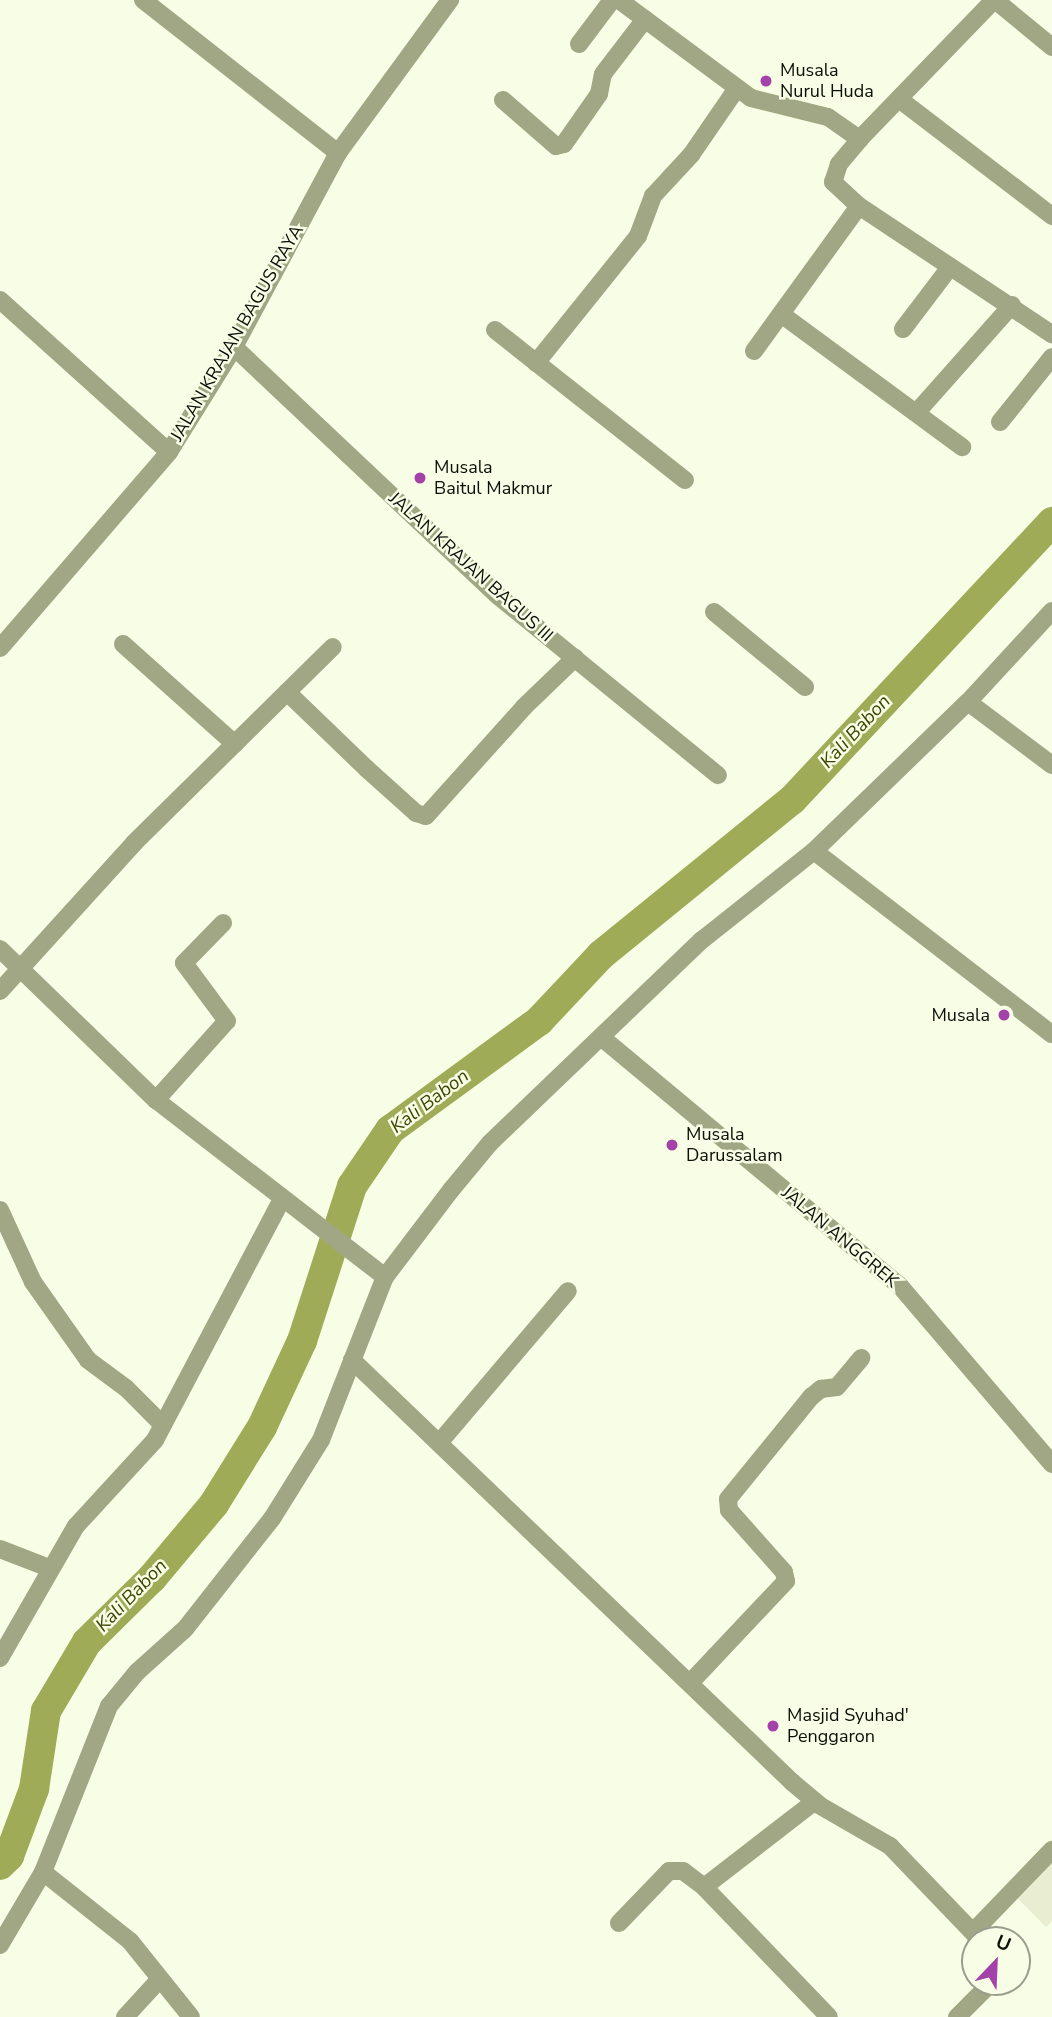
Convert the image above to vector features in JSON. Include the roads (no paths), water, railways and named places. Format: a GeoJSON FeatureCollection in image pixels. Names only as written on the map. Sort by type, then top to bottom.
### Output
{"type":"FeatureCollection","features":[{"type":"Feature","properties":{"kind":"street"},"geometry":{"type":"LineString","coordinates":[[143,0],[338,153]]}},
{"type":"Feature","properties":{"kind":"street","name":"JALAN KRAJAN BAGUS RAYA"},"geometry":{"type":"LineString","coordinates":[[0,648],[169,452],[234,347],[338,153],[450,0]]}},
{"type":"Feature","properties":{"kind":"street"},"geometry":{"type":"LineString","coordinates":[[579,44],[612,0]]}},
{"type":"Feature","properties":{"kind":"street"},"geometry":{"type":"LineString","coordinates":[[619,0],[751,98],[828,117],[860,139]]}},
{"type":"Feature","properties":{"kind":"street"},"geometry":{"type":"LineString","coordinates":[[1052,47],[995,0],[860,139],[834,174],[833,182],[859,205],[950,267],[1013,305],[1052,334]]}},
{"type":"Feature","properties":{"kind":"street"},"geometry":{"type":"LineString","coordinates":[[503,100],[556,146],[564,144],[599,94],[603,74],[645,19]]}},
{"type":"Feature","properties":{"kind":"street"},"geometry":{"type":"LineString","coordinates":[[536,363],[638,236],[653,196],[691,155],[737,88]]}},
{"type":"Feature","properties":{"kind":"street"},"geometry":{"type":"LineString","coordinates":[[899,99],[1052,216]]}},
{"type":"Feature","properties":{"kind":"street"},"geometry":{"type":"LineString","coordinates":[[754,351],[859,205]]}},
{"type":"Feature","properties":{"kind":"street"},"geometry":{"type":"LineString","coordinates":[[903,329],[950,267]]}},
{"type":"Feature","properties":{"kind":"street"},"geometry":{"type":"LineString","coordinates":[[0,300],[169,452]]}},
{"type":"Feature","properties":{"kind":"street"},"geometry":{"type":"LineString","coordinates":[[917,412],[1013,305]]}},
{"type":"Feature","properties":{"kind":"street"},"geometry":{"type":"LineString","coordinates":[[781,314],[962,447]]}},
{"type":"Feature","properties":{"kind":"street"},"geometry":{"type":"LineString","coordinates":[[495,330],[685,480]]}},
{"type":"Feature","properties":{"kind":"street","name":"JALAN KRAJAN BAGUS III"},"geometry":{"type":"LineString","coordinates":[[234,347],[497,595],[719,775]]}},
{"type":"Feature","properties":{"kind":"street"},"geometry":{"type":"LineString","coordinates":[[1000,422],[1052,357]]}},
{"type":"Feature","properties":{"kind":"street"},"geometry":{"type":"LineString","coordinates":[[0,1945],[43,1872],[109,1706],[137,1672],[185,1629],[273,1517],[321,1440],[352,1360],[379,1273],[490,1143],[702,940],[814,851],[968,702],[1052,611]]}},
{"type":"Feature","properties":{"kind":"street"},"geometry":{"type":"LineString","coordinates":[[714,612],[805,687]]}},
{"type":"Feature","properties":{"kind":"street"},"geometry":{"type":"LineString","coordinates":[[123,644],[234,744]]}},
{"type":"Feature","properties":{"kind":"street"},"geometry":{"type":"LineString","coordinates":[[0,991],[134,843],[333,646]]}},
{"type":"Feature","properties":{"kind":"street"},"geometry":{"type":"LineString","coordinates":[[287,692],[416,813],[426,816],[524,707],[575,658]]}},
{"type":"Feature","properties":{"kind":"street"},"geometry":{"type":"LineString","coordinates":[[968,702],[1052,765]]}},
{"type":"Feature","properties":{"kind":"street"},"geometry":{"type":"LineString","coordinates":[[814,851],[1052,1034]]}},
{"type":"Feature","properties":{"kind":"street"},"geometry":{"type":"LineString","coordinates":[[156,1100],[227,1021],[184,963],[223,923]]}},
{"type":"Feature","properties":{"kind":"street"},"geometry":{"type":"LineString","coordinates":[[0,949],[156,1100],[379,1273]]}},
{"type":"Feature","properties":{"kind":"street","name":"JALAN ANGGREK"},"geometry":{"type":"LineString","coordinates":[[601,1037],[900,1286],[1052,1464]]}},
{"type":"Feature","properties":{"kind":"street"},"geometry":{"type":"LineString","coordinates":[[0,1658],[49,1568],[76,1526],[134,1466],[163,1425],[282,1199]]}},
{"type":"Feature","properties":{"kind":"street"},"geometry":{"type":"LineString","coordinates":[[0,1210],[33,1282],[88,1360],[126,1388],[163,1425]]}},
{"type":"Feature","properties":{"kind":"street"},"geometry":{"type":"LineString","coordinates":[[439,1443],[568,1291]]}},
{"type":"Feature","properties":{"kind":"street"},"geometry":{"type":"LineString","coordinates":[[691,1683],[786,1581],[784,1572],[729,1510],[728,1499],[811,1397],[821,1389],[837,1387],[861,1357]]}},
{"type":"Feature","properties":{"kind":"street"},"geometry":{"type":"LineString","coordinates":[[352,1360],[814,1802],[890,1846],[966,1926]]}},
{"type":"Feature","properties":{"kind":"street"},"geometry":{"type":"LineString","coordinates":[[0,1549],[49,1568]]}},
{"type":"Feature","properties":{"kind":"street"},"geometry":{"type":"LineString","coordinates":[[704,1887],[814,1802]]}},
{"type":"Feature","properties":{"kind":"street"},"geometry":{"type":"LineString","coordinates":[[985,1926],[1052,1850]]}},
{"type":"Feature","properties":{"kind":"street"},"geometry":{"type":"LineString","coordinates":[[619,1923],[669,1871],[683,1871],[704,1887],[829,2017]]}},
{"type":"Feature","properties":{"kind":"street"},"geometry":{"type":"LineString","coordinates":[[43,1872],[130,1941],[191,2017]]}},
{"type":"Feature","properties":{"kind":"street"},"geometry":{"type":"LineString","coordinates":[[125,2017],[159,1980]]}},
{"type":"Feature","properties":{"kind":"street"},"geometry":{"type":"LineString","coordinates":[[957,2017],[978,1996]]}},
{"type":"Feature","properties":{"kind":"waterway","name":"Kali Babon"},"geometry":{"type":"LineString","coordinates":[[0,1865],[9,1856],[34,1789],[46,1711],[87,1642],[152,1578],[214,1504],[262,1427],[302,1341],[352,1186],[390,1130],[539,1021],[601,955],[792,800],[1052,522]]}},
{"type":"Feature","properties":{"kind":"place","name":"Musala Nurul Huda"},"geometry":{"type":"Point","coordinates":[766,81]}},
{"type":"Feature","properties":{"kind":"place","name":"Musala Baitul Makmur"},"geometry":{"type":"Point","coordinates":[420,478]}},
{"type":"Feature","properties":{"kind":"place","name":"Musala"},"geometry":{"type":"Point","coordinates":[1004,1015]}},
{"type":"Feature","properties":{"kind":"place","name":"Musala Darussalam"},"geometry":{"type":"Point","coordinates":[672,1145]}},
{"type":"Feature","properties":{"kind":"place","name":"Masjid Syuhad' Penggaron"},"geometry":{"type":"Point","coordinates":[773,1726]}}]}
